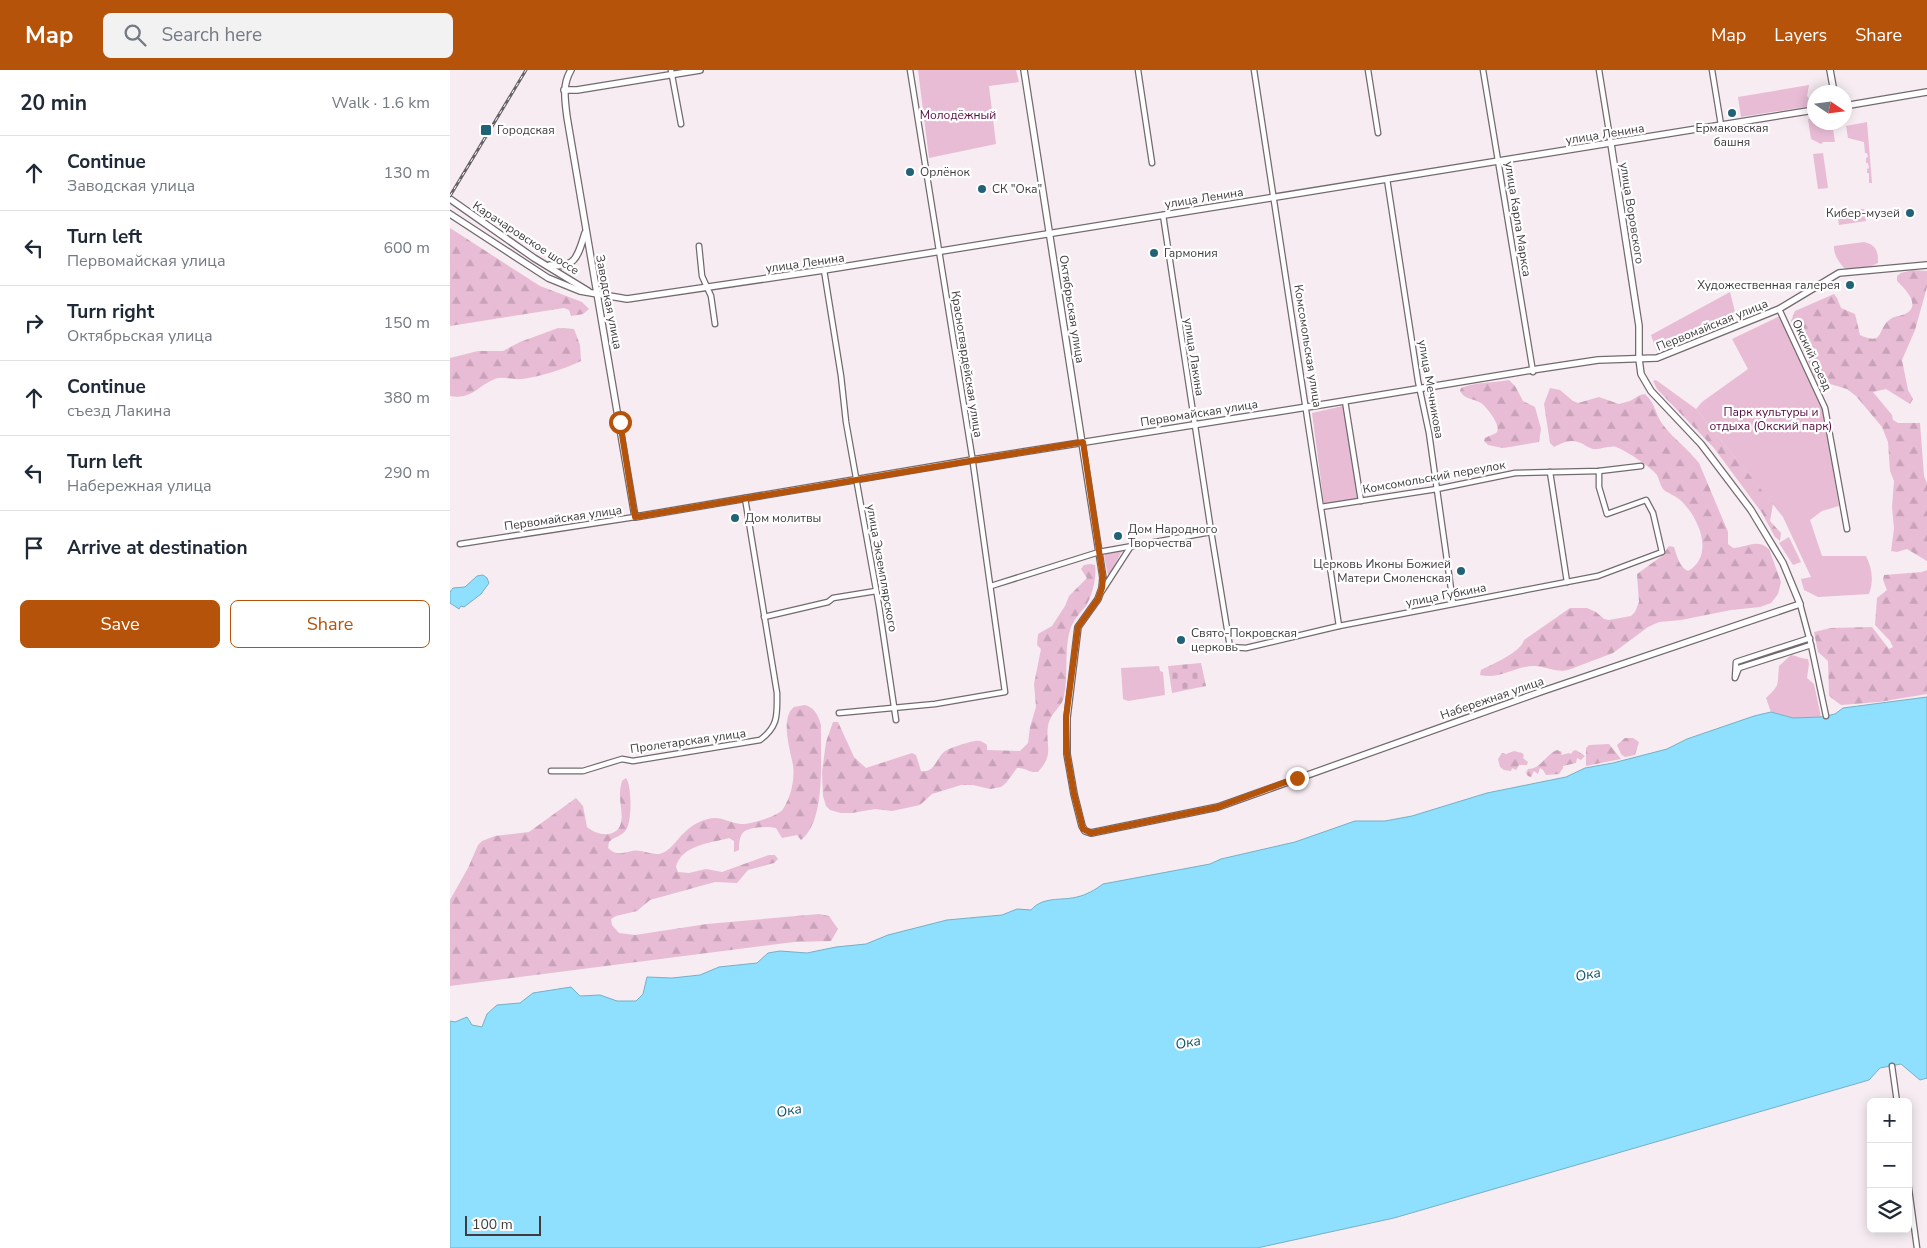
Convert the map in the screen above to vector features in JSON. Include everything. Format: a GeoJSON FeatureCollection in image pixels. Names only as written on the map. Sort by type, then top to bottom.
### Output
{"type":"FeatureCollection","features":[{"type":"Feature","properties":{"kind":"street"},"geometry":{"type":"LineString","coordinates":[[571,70],[566,79],[564,90],[577,90],[671,72],[700,70]]}},
{"type":"Feature","properties":{"kind":"street","name":"Красногвардейская улица"},"geometry":{"type":"LineString","coordinates":[[895,709],[1005,692],[972,460],[910,70]]}},
{"type":"Feature","properties":{"kind":"street","name":"Октябрьская улица"},"geometry":{"type":"LineString","coordinates":[[1024,70],[1103,578],[1098,599]]}},
{"type":"Feature","properties":{"kind":"street"},"geometry":{"type":"LineString","coordinates":[[1138,70],[1152,163]]}},
{"type":"Feature","properties":{"kind":"street","name":"Комсомольская улица"},"geometry":{"type":"LineString","coordinates":[[1254,70],[1340,626]]}},
{"type":"Feature","properties":{"kind":"street"},"geometry":{"type":"LineString","coordinates":[[1368,70],[1378,133]]}},
{"type":"Feature","properties":{"kind":"street","name":"улица Карла Маркса"},"geometry":{"type":"LineString","coordinates":[[1483,70],[1532,371]]}},
{"type":"Feature","properties":{"kind":"street","name":"улица Воровского"},"geometry":{"type":"LineString","coordinates":[[1599,70],[1639,326],[1641,374],[1651,391],[1701,444],[1751,510],[1783,562],[1800,604]]}},
{"type":"Feature","properties":{"kind":"street"},"geometry":{"type":"LineString","coordinates":[[1712,70],[1721,125]]}},
{"type":"Feature","properties":{"kind":"street"},"geometry":{"type":"LineString","coordinates":[[1830,70],[1833,85]]}},
{"type":"Feature","properties":{"kind":"street"},"geometry":{"type":"LineString","coordinates":[[671,72],[680,124]]}},
{"type":"Feature","properties":{"kind":"street","name":"Заводская улица"},"geometry":{"type":"LineString","coordinates":[[564,90],[595,294],[635,517]]}},
{"type":"Feature","properties":{"kind":"street"},"geometry":{"type":"LineString","coordinates":[[1852,105],[1927,92]]}},
{"type":"Feature","properties":{"kind":"street","name":"улица Ленина"},"geometry":{"type":"LineString","coordinates":[[595,294],[627,299],[824,270],[1807,111]]}},
{"type":"Feature","properties":{"kind":"street","name":"улица Мечникова"},"geometry":{"type":"LineString","coordinates":[[1387,179],[1437,488],[1452,603]]}},
{"type":"Feature","properties":{"kind":"street","name":"Карачаровское шоссе"},"geometry":{"type":"LineString","coordinates":[[450,199],[546,265],[595,294]]}},
{"type":"Feature","properties":{"kind":"street","name":"Карачаровское шоссе"},"geometry":{"type":"LineString","coordinates":[[450,214],[533,270],[568,287],[595,294]]}},
{"type":"Feature","properties":{"kind":"street","name":"улица Лакина"},"geometry":{"type":"LineString","coordinates":[[1163,215],[1230,647]]}},
{"type":"Feature","properties":{"kind":"street"},"geometry":{"type":"LineString","coordinates":[[546,265],[560,267],[569,265],[577,256],[586,231]]}},
{"type":"Feature","properties":{"kind":"street"},"geometry":{"type":"LineString","coordinates":[[699,246],[702,276],[711,296],[715,324]]}},
{"type":"Feature","properties":{"kind":"street","name":"Первомайская улица"},"geometry":{"type":"LineString","coordinates":[[460,544],[1598,360],[1656,358],[1779,309],[1839,274],[1927,265]]}},
{"type":"Feature","properties":{"kind":"street","name":"улица Экземплярского"},"geometry":{"type":"LineString","coordinates":[[824,270],[841,376],[846,422],[876,591],[896,720]]}},
{"type":"Feature","properties":{"kind":"street"},"geometry":{"type":"LineString","coordinates":[[568,287],[572,285],[572,281]]}},
{"type":"Feature","properties":{"kind":"street","name":"Окский съезд"},"geometry":{"type":"LineString","coordinates":[[1779,309],[1825,408],[1847,529]]}},
{"type":"Feature","properties":{"kind":"street"},"geometry":{"type":"LineString","coordinates":[[1345,401],[1361,500]]}},
{"type":"Feature","properties":{"kind":"street","name":"Комсомольский переулок"},"geometry":{"type":"LineString","coordinates":[[1321,507],[1437,488],[1515,472],[1599,471],[1641,466]]}},
{"type":"Feature","properties":{"kind":"street","name":"улица Губкина"},"geometry":{"type":"LineString","coordinates":[[1230,647],[1246,648],[1452,603],[1598,576],[1662,552],[1653,513],[1646,500],[1607,514],[1599,487],[1599,471]]}},
{"type":"Feature","properties":{"kind":"street"},"geometry":{"type":"LineString","coordinates":[[1550,472],[1568,582]]}},
{"type":"Feature","properties":{"kind":"street","name":"Пролетарская улица"},"geometry":{"type":"LineString","coordinates":[[551,771],[583,771],[622,759],[643,760],[760,740],[771,732],[777,714],[777,693],[745,498]]}},
{"type":"Feature","properties":{"kind":"street"},"geometry":{"type":"LineString","coordinates":[[991,586],[1099,552],[1211,532]]}},
{"type":"Feature","properties":{"kind":"street"},"geometry":{"type":"LineString","coordinates":[[1098,599],[1131,546]]}},
{"type":"Feature","properties":{"kind":"street"},"geometry":{"type":"LineString","coordinates":[[764,617],[828,602],[833,598],[876,591]]}},
{"type":"Feature","properties":{"kind":"street","name":"Набережная улица"},"geometry":{"type":"LineString","coordinates":[[1098,599],[1078,627],[1066,718],[1067,754],[1074,794],[1082,826],[1091,833],[1218,807],[1543,691],[1800,604]]}},
{"type":"Feature","properties":{"kind":"street"},"geometry":{"type":"LineString","coordinates":[[1800,604],[1810,638],[1826,716]]}},
{"type":"Feature","properties":{"kind":"street"},"geometry":{"type":"LineString","coordinates":[[1810,638],[1736,662],[1735,678],[1739,668],[1811,645]]}},
{"type":"Feature","properties":{"kind":"street"},"geometry":{"type":"LineString","coordinates":[[839,713],[895,709]]}},
{"type":"Feature","properties":{"kind":"street"},"geometry":{"type":"LineString","coordinates":[[1892,1066],[1896,1098]]}},
{"type":"Feature","properties":{"kind":"street"},"geometry":{"type":"LineString","coordinates":[[1909,1188],[1917,1248]]}},
{"type":"Feature","properties":{"kind":"green space","name":"Молодёжный"},"geometry":{"type":"Polygon","coordinates":[[[918,70],[1016,70],[1019,82],[989,86],[996,144],[929,158],[918,70]]]}},
{"type":"Feature","properties":{"kind":"green space"},"geometry":{"type":"Polygon","coordinates":[[[1807,85],[1807,107],[1741,117],[1738,97],[1807,85]]]}},
{"type":"Feature","properties":{"kind":"green space"},"geometry":{"type":"Polygon","coordinates":[[[1867,122],[1872,183],[1869,183],[1869,173],[1867,173],[1869,168],[1866,158],[1868,157],[1867,153],[1865,153],[1864,142],[1848,138],[1847,130],[1852,130],[1852,125],[1867,122]]]}},
{"type":"Feature","properties":{"kind":"green space"},"geometry":{"type":"Polygon","coordinates":[[[1810,130],[1833,130],[1835,142],[1823,142],[1821,144],[1811,139],[1810,130]]]}},
{"type":"Feature","properties":{"kind":"green space"},"geometry":{"type":"Polygon","coordinates":[[[1823,153],[1828,188],[1818,189],[1813,154],[1823,153]]]}},
{"type":"Feature","properties":{"kind":"green space"},"geometry":{"type":"Polygon","coordinates":[[[1864,209],[1866,221],[1839,225],[1837,211],[1864,209]]]}},
{"type":"Feature","properties":{"kind":"green space"},"geometry":{"type":"Polygon","coordinates":[[[450,228],[540,286],[582,302],[589,309],[583,314],[571,316],[569,310],[564,308],[450,326],[450,228]]]}},
{"type":"Feature","properties":{"kind":"green space"},"geometry":{"type":"Polygon","coordinates":[[[1864,242],[1875,249],[1878,255],[1878,263],[1869,267],[1846,270],[1837,259],[1834,246],[1864,242]]]}},
{"type":"Feature","properties":{"kind":"green space"},"geometry":{"type":"Polygon","coordinates":[[[1912,270],[1927,271],[1927,287],[1915,330],[1902,360],[1908,390],[1913,399],[1910,404],[1886,389],[1873,392],[1892,415],[1893,420],[1898,423],[1920,423],[1924,476],[1927,483],[1927,561],[1907,549],[1897,552],[1891,551],[1894,529],[1892,507],[1894,481],[1890,471],[1888,442],[1882,427],[1856,396],[1847,389],[1815,378],[1791,321],[1795,311],[1834,294],[1841,308],[1855,314],[1860,335],[1874,339],[1880,334],[1887,322],[1892,318],[1907,313],[1911,309],[1912,301],[1910,296],[1897,281],[1897,276],[1912,270]]]}},
{"type":"Feature","properties":{"kind":"green space"},"geometry":{"type":"Polygon","coordinates":[[[1730,292],[1736,316],[1657,352],[1651,335],[1730,292]]]}},
{"type":"Feature","properties":{"kind":"green space","name":"Парк культуры и отдыха (Окский парк)"},"geometry":{"type":"Polygon","coordinates":[[[1780,316],[1823,409],[1839,506],[1822,511],[1810,520],[1822,556],[1866,556],[1872,575],[1869,594],[1818,597],[1804,590],[1801,579],[1811,577],[1783,517],[1696,409],[1702,402],[1748,369],[1732,339],[1780,316]]]}},
{"type":"Feature","properties":{"kind":"green space"},"geometry":{"type":"Polygon","coordinates":[[[558,328],[574,329],[580,345],[581,361],[537,376],[522,379],[495,379],[464,396],[450,396],[450,358],[478,351],[503,351],[520,342],[558,328]]]}},
{"type":"Feature","properties":{"kind":"green space"},"geometry":{"type":"Polygon","coordinates":[[[1509,380],[1515,386],[1523,401],[1535,407],[1541,429],[1539,442],[1503,448],[1488,445],[1484,441],[1485,438],[1496,433],[1498,430],[1496,422],[1483,405],[1464,396],[1460,391],[1461,388],[1472,385],[1509,380]]]}},
{"type":"Feature","properties":{"kind":"green space"},"geometry":{"type":"Polygon","coordinates":[[[1656,380],[1696,409],[1773,504],[1770,521],[1781,533],[1780,541],[1775,537],[1762,513],[1714,448],[1657,389],[1653,381],[1656,380]]]}},
{"type":"Feature","properties":{"kind":"green space"},"geometry":{"type":"Polygon","coordinates":[[[1550,388],[1560,390],[1578,403],[1599,397],[1619,404],[1645,394],[1663,425],[1699,463],[1728,532],[1728,544],[1733,548],[1738,548],[1751,544],[1760,544],[1769,549],[1781,582],[1778,594],[1771,603],[1760,607],[1659,622],[1648,627],[1613,653],[1568,670],[1559,671],[1534,666],[1494,676],[1480,675],[1481,670],[1518,649],[1524,640],[1570,608],[1587,608],[1596,612],[1604,619],[1609,620],[1631,616],[1639,602],[1637,574],[1662,556],[1669,546],[1674,547],[1680,564],[1688,571],[1696,564],[1701,555],[1701,535],[1692,515],[1679,499],[1663,489],[1657,475],[1644,463],[1616,447],[1593,449],[1579,442],[1572,441],[1554,447],[1550,443],[1544,404],[1550,388]]]}},
{"type":"Feature","properties":{"kind":"green space"},"geometry":{"type":"Polygon","coordinates":[[[1343,406],[1358,500],[1324,504],[1312,413],[1343,406]]]}},
{"type":"Feature","properties":{"kind":"green space"},"geometry":{"type":"Polygon","coordinates":[[[1789,537],[1801,562],[1793,565],[1779,543],[1789,537]]]}},
{"type":"Feature","properties":{"kind":"green space"},"geometry":{"type":"Polygon","coordinates":[[[1123,549],[1108,575],[1104,556],[1108,552],[1123,549]]]}},
{"type":"Feature","properties":{"kind":"green space"},"geometry":{"type":"Polygon","coordinates":[[[1084,565],[1095,565],[1094,586],[1086,606],[1070,629],[1064,696],[1061,704],[1049,721],[1047,733],[1048,754],[1038,772],[1017,768],[1001,787],[990,789],[973,785],[961,785],[932,794],[920,805],[892,811],[875,809],[841,813],[830,810],[826,806],[823,796],[822,772],[826,742],[833,722],[838,722],[854,757],[866,768],[912,753],[916,755],[921,771],[926,771],[932,768],[946,750],[977,741],[987,745],[987,750],[1020,751],[1028,743],[1030,727],[1036,707],[1034,684],[1041,649],[1037,645],[1038,634],[1052,626],[1069,596],[1087,578],[1081,569],[1084,565]]]}},
{"type":"Feature","properties":{"kind":"green space"},"geometry":{"type":"Polygon","coordinates":[[[1927,570],[1927,694],[1879,702],[1841,705],[1829,696],[1828,661],[1818,652],[1814,632],[1831,628],[1872,627],[1889,649],[1893,647],[1875,625],[1877,598],[1887,590],[1883,580],[1884,575],[1927,570]]]}},
{"type":"Feature","properties":{"kind":"green space"},"geometry":{"type":"Polygon","coordinates":[[[1791,655],[1808,659],[1807,678],[1814,684],[1821,717],[1793,718],[1771,712],[1766,698],[1777,684],[1779,666],[1791,655]]]}},
{"type":"Feature","properties":{"kind":"green space"},"geometry":{"type":"Polygon","coordinates":[[[1201,663],[1206,686],[1172,693],[1168,666],[1201,663]]]}},
{"type":"Feature","properties":{"kind":"green space"},"geometry":{"type":"Polygon","coordinates":[[[1159,666],[1160,671],[1163,672],[1165,695],[1128,701],[1123,699],[1121,668],[1159,666]]]}},
{"type":"Feature","properties":{"kind":"green space"},"geometry":{"type":"Polygon","coordinates":[[[805,705],[816,712],[821,725],[821,769],[815,818],[809,831],[801,840],[797,835],[782,838],[776,828],[763,827],[744,831],[740,838],[739,850],[734,852],[734,841],[729,838],[690,849],[679,860],[676,867],[678,872],[689,873],[706,869],[722,872],[769,855],[775,855],[778,859],[774,863],[748,870],[737,883],[715,882],[650,900],[637,911],[611,919],[612,925],[619,933],[635,935],[707,924],[819,914],[829,916],[838,929],[831,941],[794,942],[450,986],[450,900],[468,868],[478,845],[482,841],[495,836],[529,832],[576,798],[583,806],[587,827],[594,832],[603,834],[615,832],[621,823],[620,790],[622,781],[626,778],[630,796],[628,826],[624,832],[609,842],[608,848],[617,853],[642,851],[656,854],[663,853],[698,822],[712,818],[745,824],[770,817],[783,809],[793,782],[793,765],[787,734],[788,718],[794,707],[805,705]]]}},
{"type":"Feature","properties":{"kind":"green space"},"geometry":{"type":"Polygon","coordinates":[[[1625,738],[1633,738],[1639,742],[1635,755],[1625,757],[1621,754],[1617,745],[1625,738]]]}},
{"type":"Feature","properties":{"kind":"green space"},"geometry":{"type":"Polygon","coordinates":[[[1609,744],[1621,759],[1586,766],[1586,748],[1589,745],[1609,744]]]}},
{"type":"Feature","properties":{"kind":"green space"},"geometry":{"type":"Polygon","coordinates":[[[1557,750],[1562,752],[1561,755],[1571,754],[1576,750],[1585,756],[1581,760],[1577,758],[1576,763],[1563,766],[1559,774],[1546,775],[1540,768],[1538,774],[1534,771],[1531,777],[1528,776],[1526,773],[1528,769],[1536,767],[1557,750]]]}},
{"type":"Feature","properties":{"kind":"green space"},"geometry":{"type":"Polygon","coordinates":[[[1514,751],[1524,755],[1523,758],[1528,762],[1527,765],[1519,765],[1516,770],[1512,768],[1511,771],[1504,770],[1500,767],[1498,759],[1502,753],[1506,754],[1514,751]]]}},
{"type":"Feature","properties":{"kind":"water"},"geometry":{"type":"Polygon","coordinates":[[[483,575],[489,583],[481,594],[459,609],[450,603],[450,592],[453,588],[465,587],[477,576],[483,575]]]}},
{"type":"Feature","properties":{"kind":"water","name":"Ока"},"geometry":{"type":"Polygon","coordinates":[[[1927,697],[1927,1078],[1920,1080],[1901,1064],[1880,1068],[1869,1080],[1394,1218],[1257,1248],[450,1248],[450,1021],[455,1022],[467,1017],[472,1025],[482,1027],[487,1014],[497,1005],[520,1003],[533,993],[571,987],[580,996],[600,995],[617,1001],[636,1001],[643,994],[647,977],[672,978],[700,975],[719,967],[757,963],[768,953],[780,951],[807,953],[836,947],[866,944],[888,935],[947,920],[1002,915],[1017,909],[1031,910],[1047,901],[1084,895],[1103,884],[1210,864],[1221,859],[1295,842],[1355,821],[1385,821],[1412,816],[1487,793],[1566,777],[1585,768],[1667,749],[1687,739],[1754,716],[1771,712],[1793,718],[1821,717],[1835,714],[1843,708],[1927,697]]]}},
{"type":"Feature","properties":{"kind":"railway"},"geometry":{"type":"LineString","coordinates":[[450,196],[526,70]]}},
{"type":"Feature","properties":{"kind":"place","name":"Ермаковская башня"},"geometry":{"type":"Point","coordinates":[1732,113]}},
{"type":"Feature","properties":{"kind":"place","name":"Городская"},"geometry":{"type":"Point","coordinates":[486,130]}},
{"type":"Feature","properties":{"kind":"place","name":"Орлёнок"},"geometry":{"type":"Point","coordinates":[910,172]}},
{"type":"Feature","properties":{"kind":"place","name":"СК \"Ока\""},"geometry":{"type":"Point","coordinates":[982,189]}},
{"type":"Feature","properties":{"kind":"place","name":"Кибер-музей"},"geometry":{"type":"Point","coordinates":[1910,213]}},
{"type":"Feature","properties":{"kind":"place","name":"Гармония"},"geometry":{"type":"Point","coordinates":[1154,253]}},
{"type":"Feature","properties":{"kind":"place","name":"Художественная галерея"},"geometry":{"type":"Point","coordinates":[1850,285]}},
{"type":"Feature","properties":{"kind":"place","name":"Дом молитвы"},"geometry":{"type":"Point","coordinates":[735,518]}},
{"type":"Feature","properties":{"kind":"place","name":"Дом Народного Творчества"},"geometry":{"type":"Point","coordinates":[1118,536]}},
{"type":"Feature","properties":{"kind":"place","name":"Церковь Иконы Божией Матери Смоленская"},"geometry":{"type":"Point","coordinates":[1461,571]}},
{"type":"Feature","properties":{"kind":"place","name":"Свято-Покровская церковь"},"geometry":{"type":"Point","coordinates":[1181,640]}},
{"type":"Feature","properties":{"kind":"route"},"geometry":{"type":"LineString","coordinates":[[620,422],[635,517],[1083,442],[1103,578],[1098,599],[1078,627],[1066,718],[1067,754],[1083,829],[1091,833],[1194,813],[1218,807],[1297,778]]}}]}
